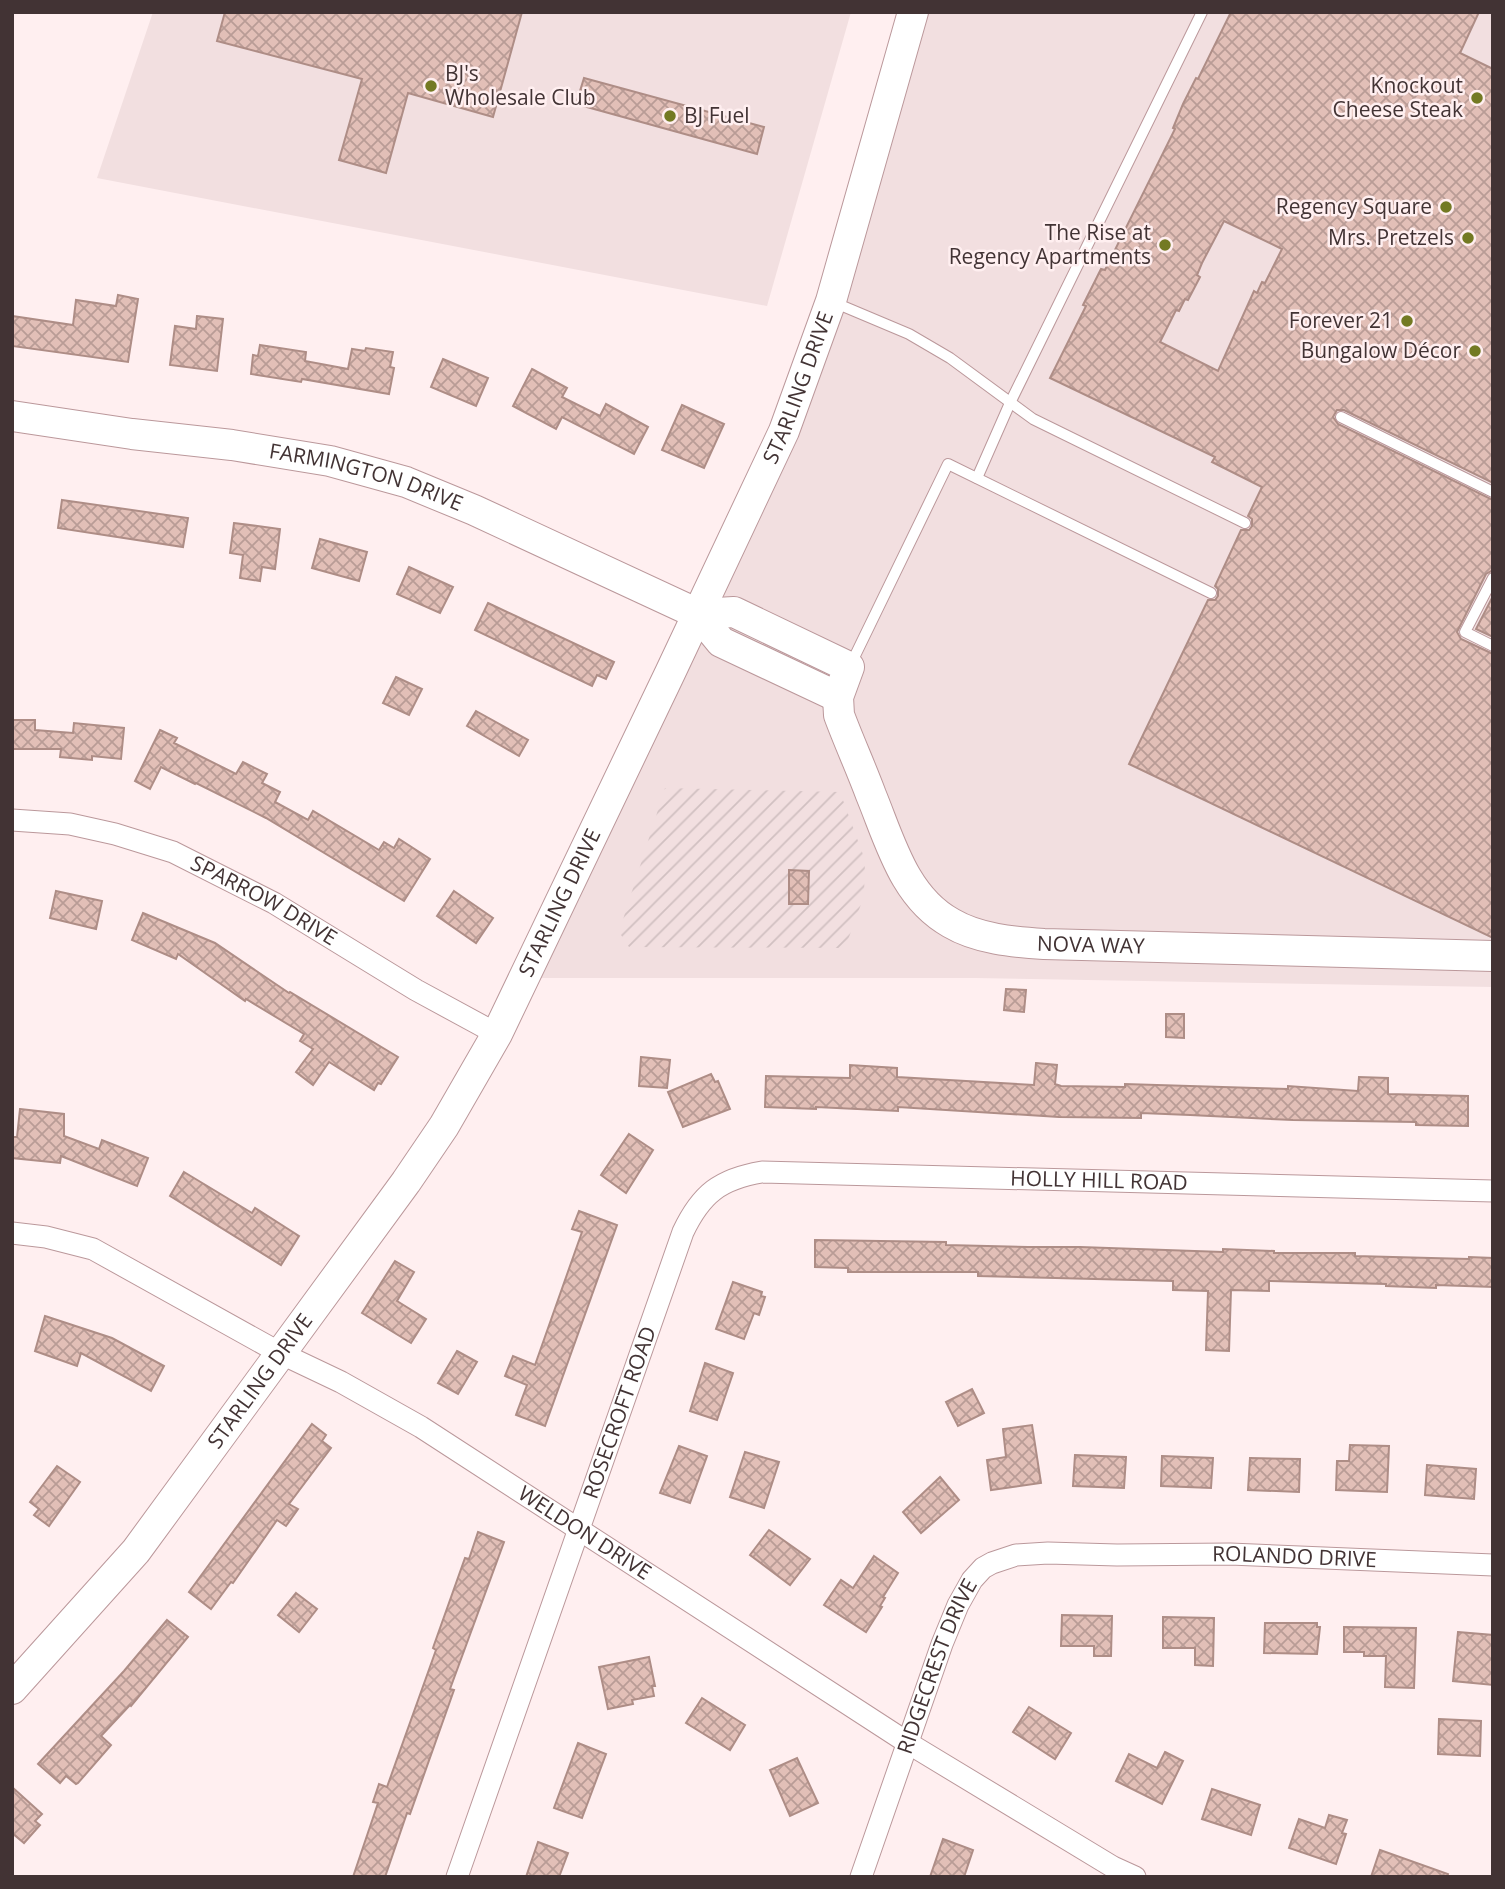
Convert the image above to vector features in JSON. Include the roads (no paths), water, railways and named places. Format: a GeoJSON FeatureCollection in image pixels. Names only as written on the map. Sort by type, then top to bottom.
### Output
{"type":"FeatureCollection","features":[{"type":"Feature","properties":{"kind":"street","name":"STARLING DRIVE"},"geometry":{"type":"LineString","coordinates":[[12,1689],[136,1551],[444,1126],[497,1034],[783,431],[831,301],[913,12]]}},
{"type":"Feature","properties":{"kind":"street","name":"FARMINGTON DRIVE"},"geometry":{"type":"LineString","coordinates":[[12,416],[132,434],[233,444],[330,461],[405,482],[474,510],[698,614]]}},
{"type":"Feature","properties":{"kind":"street"},"geometry":{"type":"LineString","coordinates":[[734,612],[849,667],[838,697],[721,642],[698,614],[734,612]]}},
{"type":"Feature","properties":{"kind":"street","name":"NOVA WAY"},"geometry":{"type":"LineString","coordinates":[[838,697],[839,715],[902,869],[919,897],[929,907],[962,929],[1005,940],[1044,944],[1493,956]]}},
{"type":"Feature","properties":{"kind":"street","name":"SPARROW DRIVE"},"geometry":{"type":"LineString","coordinates":[[12,820],[70,824],[115,834],[173,852],[274,903],[416,990],[497,1034]]}},
{"type":"Feature","properties":{"kind":"street","name":"HOLLY HILL ROAD"},"geometry":{"type":"LineString","coordinates":[[710,1192],[738,1177],[762,1172],[1493,1191]]}},
{"type":"Feature","properties":{"kind":"street","name":"ROSECROFT ROAD"},"geometry":{"type":"LineString","coordinates":[[457,1877],[683,1232],[693,1212],[710,1192]]}},
{"type":"Feature","properties":{"kind":"street","name":"WELDON DRIVE"},"geometry":{"type":"LineString","coordinates":[[12,1233],[46,1237],[93,1250],[421,1427],[908,1743],[1113,1867],[1135,1877]]}},
{"type":"Feature","properties":{"kind":"street","name":"RIDGECREST DRIVE"},"geometry":{"type":"LineString","coordinates":[[861,1877],[958,1605],[972,1580],[984,1568],[1016,1555],[1094,1554]]}},
{"type":"Feature","properties":{"kind":"street","name":"ROLANDO DRIVE"},"geometry":{"type":"LineString","coordinates":[[1094,1554],[1230,1554],[1493,1565]]}},
{"type":"Feature","properties":{"kind":"lane"},"geometry":{"type":"LineString","coordinates":[[977,478],[1010,403],[1202,12]]}},
{"type":"Feature","properties":{"kind":"lane"},"geometry":{"type":"LineString","coordinates":[[831,301],[909,334],[950,358],[1033,419],[1245,523]]}},
{"type":"Feature","properties":{"kind":"lane"},"geometry":{"type":"LineString","coordinates":[[1341,417],[1493,492]]}},
{"type":"Feature","properties":{"kind":"lane"},"geometry":{"type":"LineString","coordinates":[[849,667],[948,464],[1211,593]]}},
{"type":"Feature","properties":{"kind":"lane"},"geometry":{"type":"LineString","coordinates":[[1493,579],[1465,632],[1493,646]]}},
{"type":"Feature","properties":{"kind":"place","name":"BJ's Wholesale Club"},"geometry":{"type":"Point","coordinates":[431,86]}},
{"type":"Feature","properties":{"kind":"place","name":"Knockout Cheese Steak"},"geometry":{"type":"Point","coordinates":[1477,98]}},
{"type":"Feature","properties":{"kind":"place","name":"BJ Fuel"},"geometry":{"type":"Point","coordinates":[670,116]}},
{"type":"Feature","properties":{"kind":"place","name":"Regency Square"},"geometry":{"type":"Point","coordinates":[1446,207]}},
{"type":"Feature","properties":{"kind":"place","name":"Mrs. Pretzels"},"geometry":{"type":"Point","coordinates":[1468,238]}},
{"type":"Feature","properties":{"kind":"place","name":"The Rise at Regency Apartments"},"geometry":{"type":"Point","coordinates":[1165,245]}},
{"type":"Feature","properties":{"kind":"place","name":"Forever 21"},"geometry":{"type":"Point","coordinates":[1407,321]}},
{"type":"Feature","properties":{"kind":"place","name":"Bungalow Décor"},"geometry":{"type":"Point","coordinates":[1475,351]}}]}
